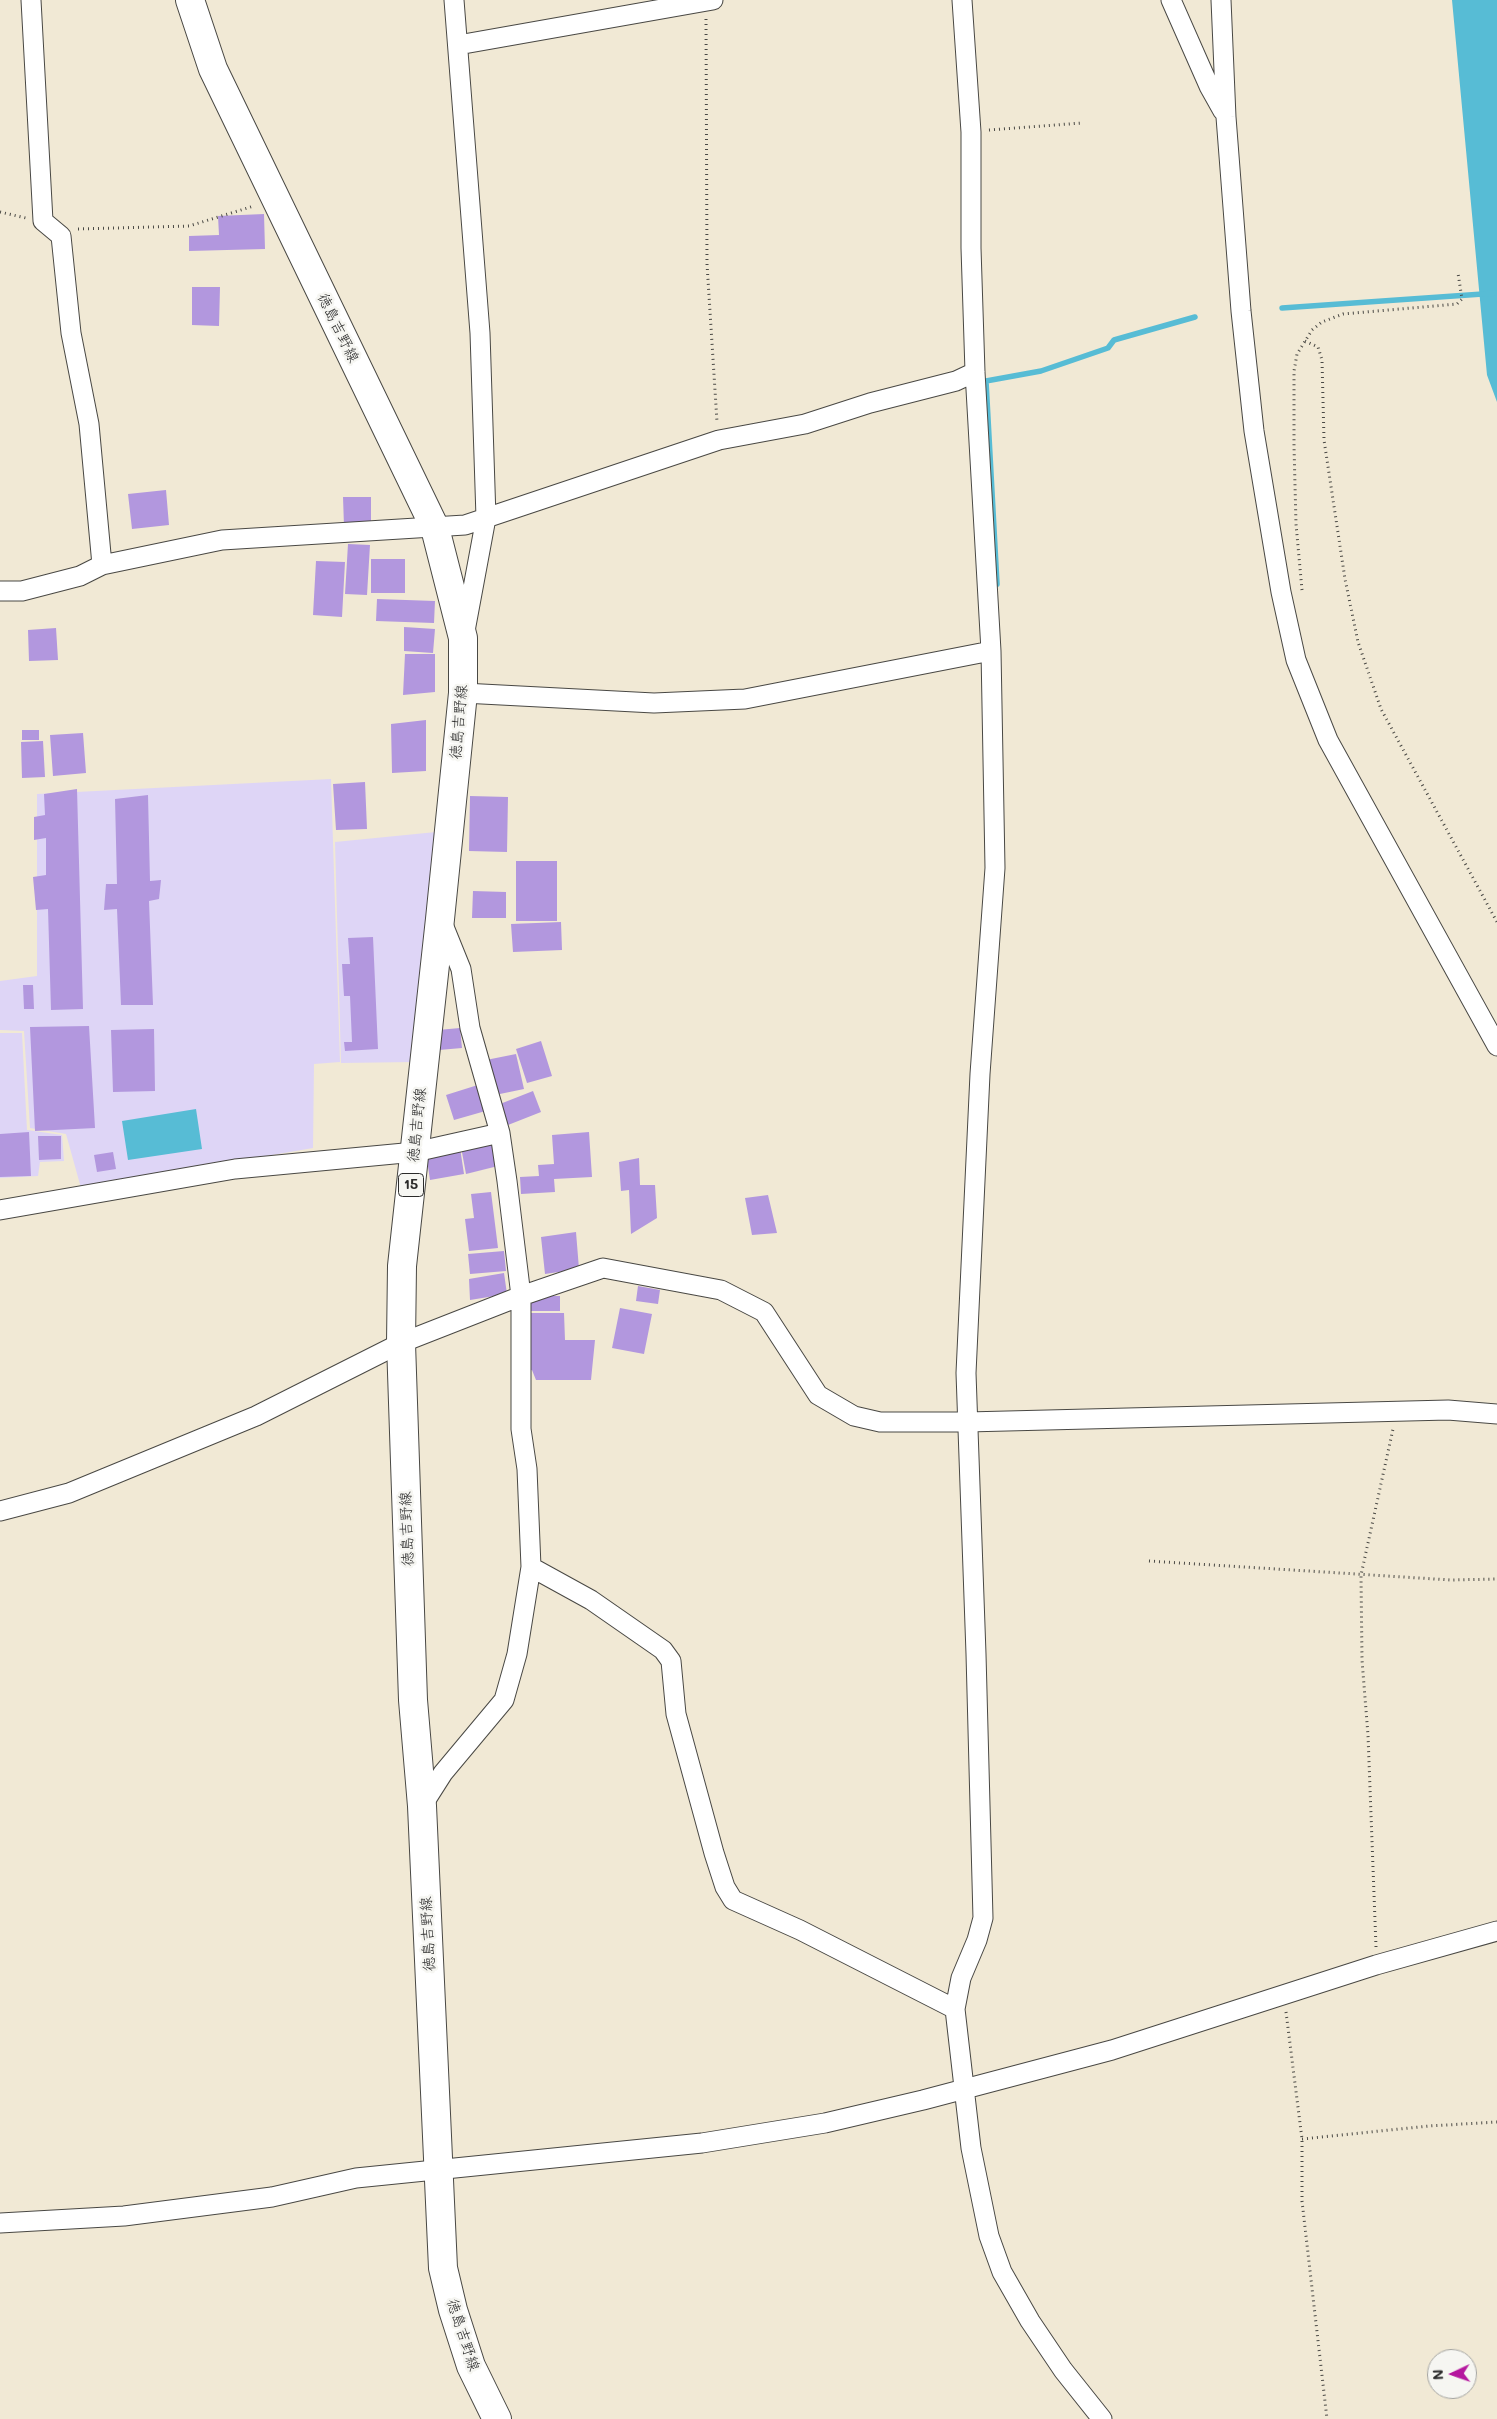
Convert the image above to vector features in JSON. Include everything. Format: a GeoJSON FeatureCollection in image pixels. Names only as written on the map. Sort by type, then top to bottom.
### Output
{"type":"FeatureCollection","features":[{"type":"Feature","properties":{"kind":"main road","name":"徳島吉野線"},"geometry":{"type":"LineString","coordinates":[[190,0],[213,69],[435,528],[464,638],[463,693],[402,1266],[401,1343],[413,1700],[422,1806],[443,2268],[453,2310],[471,2366],[497,2419]]}},
{"type":"Feature","properties":{"kind":"street"},"geometry":{"type":"LineString","coordinates":[[31,0],[43,221],[61,236],[71,333],[89,424],[102,565]]}},
{"type":"Feature","properties":{"kind":"street"},"geometry":{"type":"LineString","coordinates":[[454,0],[480,333],[486,518],[464,638]]}},
{"type":"Feature","properties":{"kind":"street"},"geometry":{"type":"LineString","coordinates":[[962,0],[970,132],[970,248],[975,372],[991,651],[995,868],[980,1074],[966,1374],[976,1644],[983,1918],[977,1940],[961,1978],[955,2009],[971,2148],[989,2236],[1002,2272],[1030,2321],[1063,2370],[1102,2419]]}},
{"type":"Feature","properties":{"kind":"street"},"geometry":{"type":"LineString","coordinates":[[1171,0],[1209,86],[1226,117]]}},
{"type":"Feature","properties":{"kind":"street"},"geometry":{"type":"LineString","coordinates":[[1222,0],[1226,117],[1241,311],[1254,431],[1279,582],[1296,660],[1328,740],[1497,1046]]}},
{"type":"Feature","properties":{"kind":"street"},"geometry":{"type":"LineString","coordinates":[[458,46],[709,1]]}},
{"type":"Feature","properties":{"kind":"street"},"geometry":{"type":"LineString","coordinates":[[0,592],[22,591],[80,576],[102,565],[222,540],[465,525],[719,440],[805,424],[870,403],[956,381],[975,372]]}},
{"type":"Feature","properties":{"kind":"street"},"geometry":{"type":"LineString","coordinates":[[463,693],[654,703],[745,699],[991,651]]}},
{"type":"Feature","properties":{"kind":"street"},"geometry":{"type":"LineString","coordinates":[[422,1806],[443,1773],[504,1700],[517,1654],[532,1567],[527,1470],[521,1429],[522,1296],[500,1133],[470,1028],[461,969],[440,919]]}},
{"type":"Feature","properties":{"kind":"street"},"geometry":{"type":"LineString","coordinates":[[0,1210],[235,1169],[414,1152],[500,1133]]}},
{"type":"Feature","properties":{"kind":"street"},"geometry":{"type":"LineString","coordinates":[[0,1511],[69,1493],[256,1416],[401,1343],[522,1296],[603,1268],[721,1290],[764,1312],[818,1395],[854,1416],[880,1422],[967,1422],[1448,1410],[1497,1414]]}},
{"type":"Feature","properties":{"kind":"street"},"geometry":{"type":"LineString","coordinates":[[532,1567],[591,1600],[663,1650],[671,1661],[676,1714],[714,1853],[725,1887],[732,1900],[800,1930],[955,2009]]}},
{"type":"Feature","properties":{"kind":"street"},"geometry":{"type":"LineString","coordinates":[[0,2223],[124,2216],[272,2197],[356,2178],[702,2143],[825,2123],[1112,2050],[1376,1965],[1497,1931]]}},
{"type":"Feature","properties":{"kind":"path"},"geometry":{"type":"LineString","coordinates":[[709,1],[708,264],[719,440]]}},
{"type":"Feature","properties":{"kind":"path"},"geometry":{"type":"LineString","coordinates":[[970,132],[1082,123]]}},
{"type":"Feature","properties":{"kind":"path"},"geometry":{"type":"LineString","coordinates":[[0,212],[82,230],[189,226],[276,200]]}},
{"type":"Feature","properties":{"kind":"path"},"geometry":{"type":"LineString","coordinates":[[1302,599],[1296,524],[1294,371],[1297,354],[1305,341],[1322,322],[1343,314],[1457,304],[1462,299],[1462,289],[1458,273]]}},
{"type":"Feature","properties":{"kind":"path"},"geometry":{"type":"LineString","coordinates":[[1305,341],[1318,347],[1322,360],[1324,440],[1345,580],[1358,642],[1381,709],[1497,922]]}},
{"type":"Feature","properties":{"kind":"path"},"geometry":{"type":"LineString","coordinates":[[1376,1965],[1368,1735],[1362,1660],[1361,1575],[1397,1411]]}},
{"type":"Feature","properties":{"kind":"path"},"geometry":{"type":"LineString","coordinates":[[1149,1561],[1451,1580],[1497,1579]]}},
{"type":"Feature","properties":{"kind":"path"},"geometry":{"type":"LineString","coordinates":[[1284,1995],[1302,2139],[1302,2200],[1327,2419]]}},
{"type":"Feature","properties":{"kind":"path"},"geometry":{"type":"LineString","coordinates":[[1302,2139],[1429,2126],[1497,2122]]}},
{"type":"Feature","properties":{"kind":"shaded area"},"geometry":{"type":"Polygon","coordinates":[[[331,779],[340,1062],[314,1064],[313,1148],[81,1188],[66,1134],[30,1128],[24,1031],[0,1030],[0,981],[37,976],[37,794],[331,779]]]}},
{"type":"Feature","properties":{"kind":"shaded area"},"geometry":{"type":"Polygon","coordinates":[[[436,832],[414,1062],[341,1063],[335,842],[436,832]]]}},
{"type":"Feature","properties":{"kind":"shaded area"},"geometry":{"type":"Polygon","coordinates":[[[0,1033],[22,1033],[27,1130],[62,1135],[64,1161],[40,1162],[38,1176],[0,1178],[0,1033]]]}},
{"type":"Feature","properties":{"kind":"water"},"geometry":{"type":"Polygon","coordinates":[[[1452,0],[1497,0],[1497,402],[1487,375],[1452,0]]]}},
{"type":"Feature","properties":{"kind":"water"},"geometry":{"type":"Polygon","coordinates":[[[196,1109],[202,1149],[128,1160],[122,1121],[196,1109]]]}},
{"type":"Feature","properties":{"kind":"building"},"geometry":{"type":"Polygon","coordinates":[[[264,214],[265,249],[189,251],[189,236],[219,235],[218,216],[264,214]]]}},
{"type":"Feature","properties":{"kind":"building"},"geometry":{"type":"Polygon","coordinates":[[[192,287],[220,287],[219,326],[192,325],[192,287]]]}},
{"type":"Feature","properties":{"kind":"building"},"geometry":{"type":"Polygon","coordinates":[[[166,490],[169,525],[132,529],[128,494],[166,490]]]}},
{"type":"Feature","properties":{"kind":"building"},"geometry":{"type":"Polygon","coordinates":[[[343,497],[371,497],[371,525],[344,526],[343,497]]]}},
{"type":"Feature","properties":{"kind":"building"},"geometry":{"type":"Polygon","coordinates":[[[348,544],[370,545],[367,595],[345,594],[348,544]]]}},
{"type":"Feature","properties":{"kind":"building"},"geometry":{"type":"Polygon","coordinates":[[[371,559],[405,559],[405,593],[371,593],[371,559]]]}},
{"type":"Feature","properties":{"kind":"building"},"geometry":{"type":"Polygon","coordinates":[[[316,561],[345,562],[342,617],[313,615],[316,561]]]}},
{"type":"Feature","properties":{"kind":"building"},"geometry":{"type":"Polygon","coordinates":[[[377,599],[435,601],[434,623],[376,621],[377,599]]]}},
{"type":"Feature","properties":{"kind":"building"},"geometry":{"type":"Polygon","coordinates":[[[404,627],[435,629],[433,653],[404,651],[404,627]]]}},
{"type":"Feature","properties":{"kind":"building"},"geometry":{"type":"Polygon","coordinates":[[[56,628],[58,660],[29,661],[28,630],[56,628]]]}},
{"type":"Feature","properties":{"kind":"building"},"geometry":{"type":"Polygon","coordinates":[[[405,654],[435,654],[435,692],[403,695],[405,654]]]}},
{"type":"Feature","properties":{"kind":"building"},"geometry":{"type":"Polygon","coordinates":[[[426,720],[426,771],[392,773],[391,724],[426,720]]]}},
{"type":"Feature","properties":{"kind":"building"},"geometry":{"type":"Polygon","coordinates":[[[22,730],[39,730],[39,740],[22,740],[22,730]]]}},
{"type":"Feature","properties":{"kind":"building"},"geometry":{"type":"Polygon","coordinates":[[[83,733],[86,773],[53,776],[50,735],[83,733]]]}},
{"type":"Feature","properties":{"kind":"building"},"geometry":{"type":"Polygon","coordinates":[[[43,741],[45,777],[22,778],[21,742],[43,741]]]}},
{"type":"Feature","properties":{"kind":"building"},"geometry":{"type":"Polygon","coordinates":[[[365,782],[367,829],[336,830],[333,784],[365,782]]]}},
{"type":"Feature","properties":{"kind":"building"},"geometry":{"type":"Polygon","coordinates":[[[77,789],[83,1009],[51,1010],[48,909],[36,910],[33,877],[46,875],[46,838],[34,840],[34,817],[45,815],[44,794],[77,789]]]}},
{"type":"Feature","properties":{"kind":"building"},"geometry":{"type":"Polygon","coordinates":[[[148,795],[150,881],[161,880],[159,899],[149,901],[153,1005],[121,1005],[117,909],[104,910],[106,884],[117,884],[115,799],[148,795]]]}},
{"type":"Feature","properties":{"kind":"building"},"geometry":{"type":"Polygon","coordinates":[[[470,796],[508,797],[507,852],[469,851],[470,796]]]}},
{"type":"Feature","properties":{"kind":"building"},"geometry":{"type":"Polygon","coordinates":[[[516,861],[557,861],[557,921],[516,921],[516,861]]]}},
{"type":"Feature","properties":{"kind":"building"},"geometry":{"type":"Polygon","coordinates":[[[473,891],[506,892],[506,918],[472,918],[473,891]]]}},
{"type":"Feature","properties":{"kind":"building"},"geometry":{"type":"Polygon","coordinates":[[[561,922],[562,950],[513,952],[511,924],[561,922]]]}},
{"type":"Feature","properties":{"kind":"building"},"geometry":{"type":"Polygon","coordinates":[[[373,937],[378,1049],[345,1051],[344,1042],[352,1042],[350,996],[344,996],[342,964],[350,964],[348,938],[373,937]]]}},
{"type":"Feature","properties":{"kind":"building"},"geometry":{"type":"Polygon","coordinates":[[[23,985],[33,985],[34,1009],[24,1009],[23,985]]]}},
{"type":"Feature","properties":{"kind":"building"},"geometry":{"type":"Polygon","coordinates":[[[89,1026],[95,1128],[35,1131],[30,1027],[89,1026]]]}},
{"type":"Feature","properties":{"kind":"building"},"geometry":{"type":"Polygon","coordinates":[[[460,1028],[462,1048],[439,1050],[438,1030],[460,1028]]]}},
{"type":"Feature","properties":{"kind":"building"},"geometry":{"type":"Polygon","coordinates":[[[154,1029],[155,1091],[113,1092],[111,1030],[154,1029]]]}},
{"type":"Feature","properties":{"kind":"building"},"geometry":{"type":"Polygon","coordinates":[[[541,1041],[552,1076],[527,1083],[516,1049],[541,1041]]]}},
{"type":"Feature","properties":{"kind":"building"},"geometry":{"type":"Polygon","coordinates":[[[516,1054],[524,1089],[495,1095],[486,1060],[516,1054]]]}},
{"type":"Feature","properties":{"kind":"building"},"geometry":{"type":"Polygon","coordinates":[[[481,1084],[489,1110],[454,1120],[446,1095],[481,1084]]]}},
{"type":"Feature","properties":{"kind":"building"},"geometry":{"type":"Polygon","coordinates":[[[533,1091],[541,1112],[508,1125],[500,1104],[533,1091]]]}},
{"type":"Feature","properties":{"kind":"building"},"geometry":{"type":"Polygon","coordinates":[[[29,1132],[31,1176],[0,1177],[0,1134],[29,1132]]]}},
{"type":"Feature","properties":{"kind":"building"},"geometry":{"type":"Polygon","coordinates":[[[589,1132],[592,1177],[554,1179],[555,1192],[521,1194],[520,1177],[539,1176],[538,1165],[554,1164],[552,1135],[589,1132]]]}},
{"type":"Feature","properties":{"kind":"building"},"geometry":{"type":"Polygon","coordinates":[[[38,1136],[61,1136],[61,1159],[39,1160],[38,1136]]]}},
{"type":"Feature","properties":{"kind":"building"},"geometry":{"type":"Polygon","coordinates":[[[493,1141],[498,1166],[466,1174],[461,1147],[493,1141]]]}},
{"type":"Feature","properties":{"kind":"building"},"geometry":{"type":"Polygon","coordinates":[[[460,1148],[464,1174],[430,1180],[426,1153],[460,1148]]]}},
{"type":"Feature","properties":{"kind":"building"},"geometry":{"type":"Polygon","coordinates":[[[113,1152],[116,1169],[97,1172],[94,1155],[113,1152]]]}},
{"type":"Feature","properties":{"kind":"building"},"geometry":{"type":"Polygon","coordinates":[[[639,1158],[640,1185],[655,1185],[657,1218],[631,1234],[629,1190],[621,1191],[619,1162],[639,1158]]]}},
{"type":"Feature","properties":{"kind":"building"},"geometry":{"type":"Polygon","coordinates":[[[491,1192],[498,1248],[469,1251],[465,1219],[474,1218],[471,1194],[491,1192]]]}},
{"type":"Feature","properties":{"kind":"building"},"geometry":{"type":"Polygon","coordinates":[[[768,1195],[777,1233],[752,1235],[745,1198],[768,1195]]]}},
{"type":"Feature","properties":{"kind":"building"},"geometry":{"type":"Polygon","coordinates":[[[576,1232],[579,1269],[545,1274],[541,1237],[576,1232]]]}},
{"type":"Feature","properties":{"kind":"building"},"geometry":{"type":"Polygon","coordinates":[[[504,1251],[506,1271],[470,1274],[468,1254],[504,1251]]]}},
{"type":"Feature","properties":{"kind":"building"},"geometry":{"type":"Polygon","coordinates":[[[504,1273],[507,1294],[470,1300],[469,1279],[504,1273]]]}},
{"type":"Feature","properties":{"kind":"building"},"geometry":{"type":"Polygon","coordinates":[[[638,1286],[660,1290],[658,1304],[636,1301],[638,1286]]]}},
{"type":"Feature","properties":{"kind":"building"},"geometry":{"type":"Polygon","coordinates":[[[526,1296],[560,1296],[560,1311],[526,1311],[526,1296]]]}},
{"type":"Feature","properties":{"kind":"building"},"geometry":{"type":"Polygon","coordinates":[[[620,1308],[652,1314],[644,1354],[612,1348],[620,1308]]]}},
{"type":"Feature","properties":{"kind":"building"},"geometry":{"type":"Polygon","coordinates":[[[527,1313],[564,1313],[565,1340],[595,1340],[591,1380],[536,1380],[532,1370],[528,1371],[527,1313]]]}},
{"type":"Feature","properties":{"kind":"waterway"},"geometry":{"type":"LineString","coordinates":[[1282,308],[1497,293]]}},
{"type":"Feature","properties":{"kind":"waterway"},"geometry":{"type":"LineString","coordinates":[[997,584],[986,381],[1041,371],[1108,348],[1114,340],[1195,317]]}}]}
